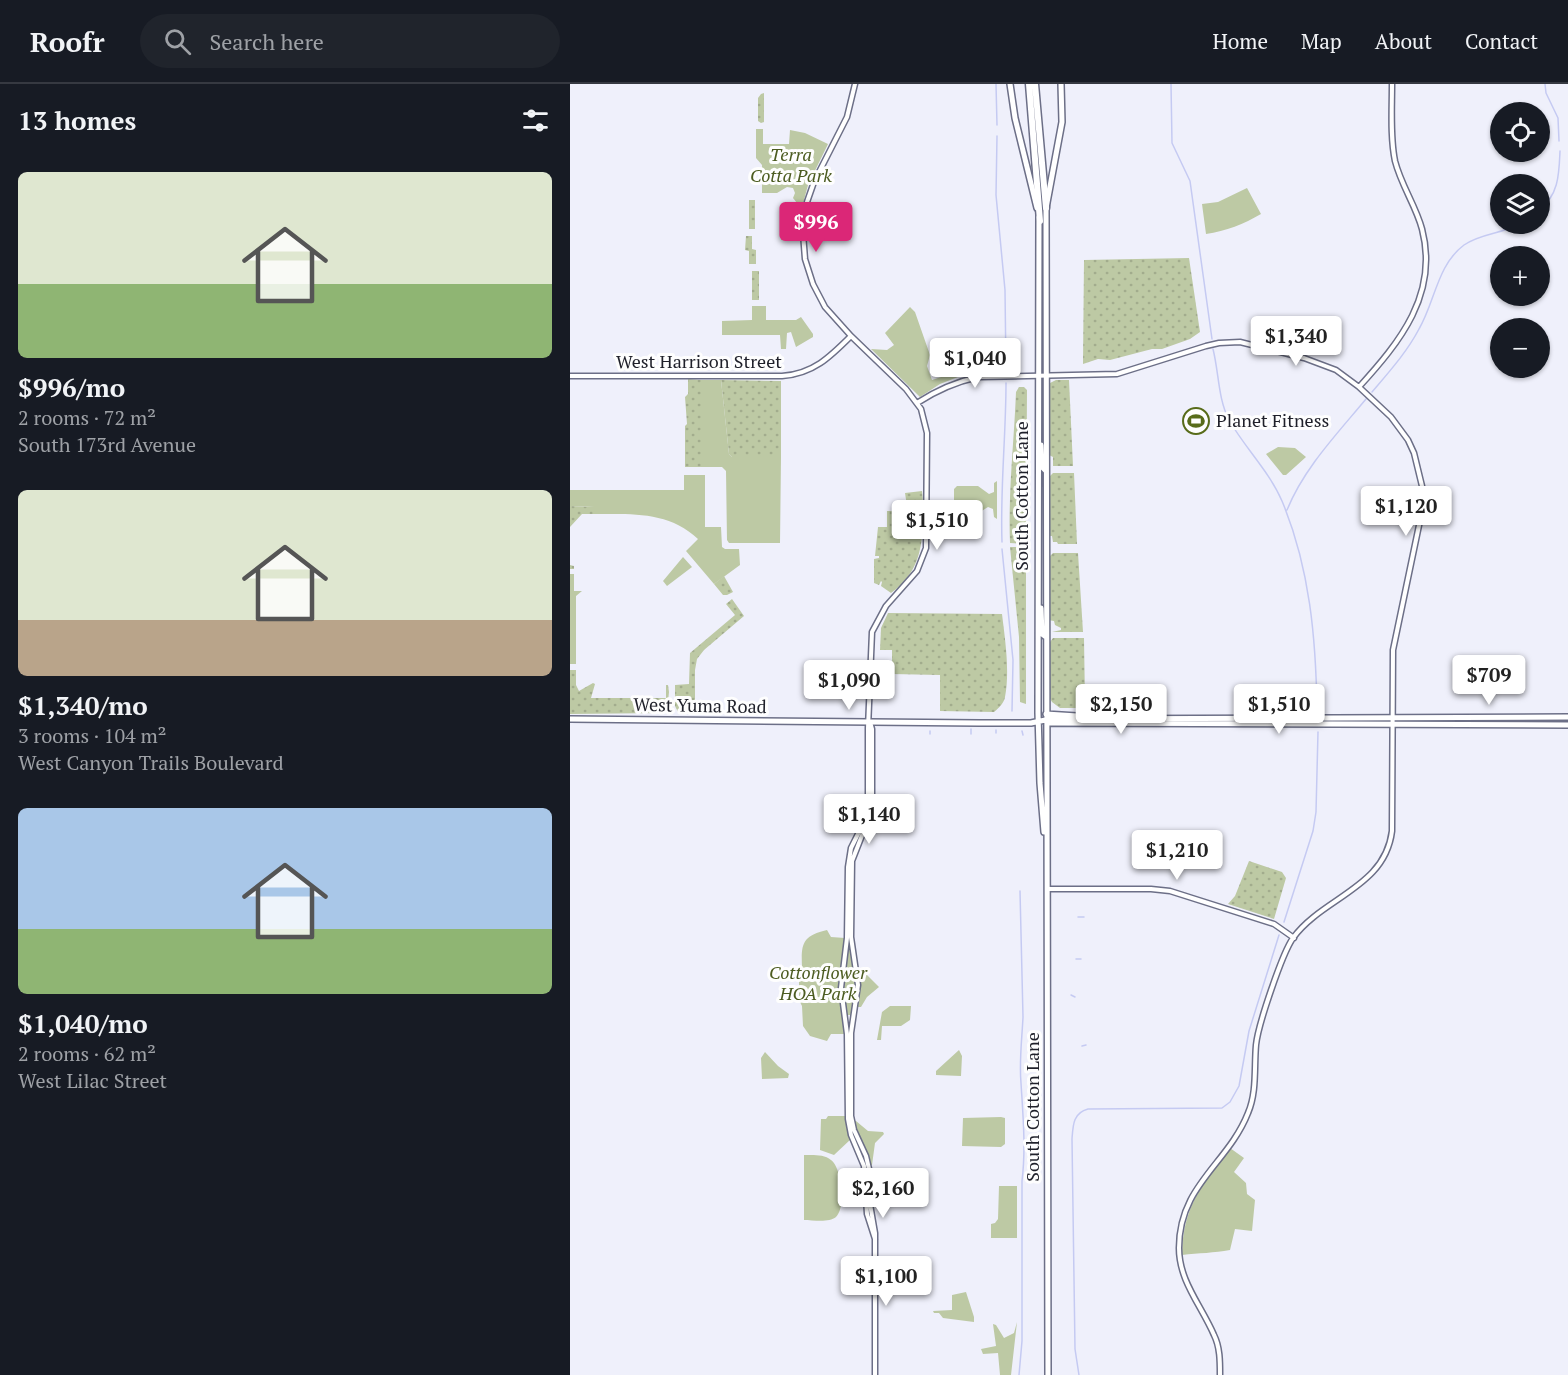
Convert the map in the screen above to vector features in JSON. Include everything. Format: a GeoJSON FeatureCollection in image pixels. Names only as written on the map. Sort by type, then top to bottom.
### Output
{"type":"FeatureCollection","features":[{"type":"Feature","properties":{"kind":"highway"},"geometry":{"type":"LineString","coordinates":[[1029,84],[1040,221]]}},
{"type":"Feature","properties":{"kind":"highway"},"geometry":{"type":"LineString","coordinates":[[1035,84],[1046,208]]}},
{"type":"Feature","properties":{"kind":"main road","name":"South Cotton Lane"},"geometry":{"type":"LineString","coordinates":[[1010,84],[1015,118],[1040,221],[1037,430],[1038,722],[1040,783],[1046,839]]}},
{"type":"Feature","properties":{"kind":"main road","name":"South Cotton Lane"},"geometry":{"type":"LineString","coordinates":[[1047,1375],[1046,208],[1061,128],[1060,84]]}},
{"type":"Feature","properties":{"kind":"main road"},"geometry":{"type":"LineString","coordinates":[[1037,430],[1041,443],[1042,467],[1046,471]]}},
{"type":"Feature","properties":{"kind":"main road"},"geometry":{"type":"LineString","coordinates":[[1038,549],[1046,549]]}},
{"type":"Feature","properties":{"kind":"main road"},"geometry":{"type":"LineString","coordinates":[[1037,585],[1042,632],[1046,637]]}},
{"type":"Feature","properties":{"kind":"main road","name":"West Yuma Road"},"geometry":{"type":"LineString","coordinates":[[1046,718],[1050,723],[1314,724],[1392,718],[1568,717]]}},
{"type":"Feature","properties":{"kind":"main road","name":"West Yuma Road"},"geometry":{"type":"LineString","coordinates":[[570,719],[1038,722],[1046,718],[1307,718],[1392,725],[1568,725]]}},
{"type":"Feature","properties":{"kind":"main road"},"geometry":{"type":"LineString","coordinates":[[1272,724],[1302,722],[1307,718]]}},
{"type":"Feature","properties":{"kind":"main road"},"geometry":{"type":"LineString","coordinates":[[1106,723],[1157,722],[1159,719]]}},
{"type":"Feature","properties":{"kind":"main road"},"geometry":{"type":"LineString","coordinates":[[1040,783],[1043,786],[1046,809]]}},
{"type":"Feature","properties":{"kind":"street"},"geometry":{"type":"LineString","coordinates":[[855,84],[848,117],[814,182],[805,213],[803,240],[805,259],[813,284],[825,308],[906,389],[917,403],[927,432],[926,548],[917,571],[886,606],[872,632],[868,806],[864,822],[852,844],[848,859],[847,938],[841,992],[847,1032],[849,1126],[864,1166],[867,1214],[875,1239]]}},
{"type":"Feature","properties":{"kind":"street"},"geometry":{"type":"LineString","coordinates":[[1359,387],[1406,330],[1420,299],[1424,279],[1425,248],[1422,229],[1398,171],[1394,152],[1392,84]]}},
{"type":"Feature","properties":{"kind":"street","name":"West Harrison Street"},"geometry":{"type":"LineString","coordinates":[[570,376],[785,376],[798,374],[818,366],[851,336]]}},
{"type":"Feature","properties":{"kind":"street"},"geometry":{"type":"LineString","coordinates":[[917,403],[938,389],[960,381],[993,375],[1124,373],[1213,344],[1240,342],[1304,358],[1336,370],[1359,387],[1391,417],[1408,440],[1418,463],[1422,486],[1421,516],[1393,651],[1392,831],[1388,852],[1376,870],[1316,917],[1294,938],[1286,952],[1258,1034],[1253,1096],[1249,1111],[1243,1125],[1196,1187],[1180,1228],[1180,1265],[1187,1285],[1215,1336],[1220,1375]]}},
{"type":"Feature","properties":{"kind":"street"},"geometry":{"type":"LineString","coordinates":[[870,722],[873,729],[873,806],[868,823],[855,850],[852,864],[852,940],[858,985],[851,1035],[851,1116],[854,1131],[869,1169],[870,1204],[875,1239],[875,1375]]}},
{"type":"Feature","properties":{"kind":"street"},"geometry":{"type":"LineString","coordinates":[[1048,889],[1164,890],[1278,927],[1294,938]]}},
{"type":"Feature","properties":{"kind":"green space"},"geometry":{"type":"Polygon","coordinates":[[[764,93],[764,122],[761,123],[758,121],[758,98],[764,93]]]}},
{"type":"Feature","properties":{"kind":"green space","name":"Terra Cotta Park"},"geometry":{"type":"Polygon","coordinates":[[[756,129],[763,129],[763,144],[789,144],[790,130],[805,133],[828,144],[808,185],[800,215],[797,214],[793,188],[787,187],[777,193],[762,193],[762,165],[756,158],[756,129]]]}},
{"type":"Feature","properties":{"kind":"green space"},"geometry":{"type":"Polygon","coordinates":[[[1247,188],[1261,214],[1235,227],[1206,234],[1202,204],[1218,202],[1247,188]]]}},
{"type":"Feature","properties":{"kind":"green space"},"geometry":{"type":"Polygon","coordinates":[[[749,200],[755,200],[755,229],[749,229],[749,200]]]}},
{"type":"Feature","properties":{"kind":"green space"},"geometry":{"type":"Polygon","coordinates":[[[746,236],[752,236],[752,249],[756,250],[756,264],[749,264],[749,251],[745,250],[746,236]]]}},
{"type":"Feature","properties":{"kind":"green space"},"geometry":{"type":"Polygon","coordinates":[[[1189,258],[1200,332],[1190,339],[1162,349],[1152,349],[1110,360],[1098,359],[1083,364],[1084,260],[1189,258]]]}},
{"type":"Feature","properties":{"kind":"green space"},"geometry":{"type":"Polygon","coordinates":[[[752,271],[759,271],[759,300],[752,300],[752,271]]]}},
{"type":"Feature","properties":{"kind":"green space"},"geometry":{"type":"Polygon","coordinates":[[[752,306],[766,306],[766,320],[796,320],[801,317],[813,337],[796,347],[791,332],[787,333],[786,349],[781,349],[780,335],[722,335],[722,321],[752,320],[752,306]]]}},
{"type":"Feature","properties":{"kind":"green space"},"geometry":{"type":"Polygon","coordinates":[[[910,307],[915,312],[930,355],[927,366],[932,380],[947,375],[963,375],[940,384],[920,397],[871,349],[887,350],[894,345],[885,333],[910,307]]]}},
{"type":"Feature","properties":{"kind":"green space"},"geometry":{"type":"Polygon","coordinates":[[[688,379],[701,380],[701,467],[685,467],[685,426],[687,424],[685,397],[688,394],[688,379]]]}},
{"type":"Feature","properties":{"kind":"green space"},"geometry":{"type":"Polygon","coordinates":[[[701,380],[721,380],[729,454],[732,457],[781,457],[780,543],[729,543],[727,540],[726,471],[722,467],[701,467],[701,380]]]}},
{"type":"Feature","properties":{"kind":"green space"},"geometry":{"type":"Polygon","coordinates":[[[721,380],[781,381],[781,457],[732,457],[729,454],[721,380]]]}},
{"type":"Feature","properties":{"kind":"green space"},"geometry":{"type":"Polygon","coordinates":[[[1056,380],[1069,380],[1073,466],[1053,466],[1053,457],[1049,455],[1050,383],[1056,380]]]}},
{"type":"Feature","properties":{"kind":"green space"},"geometry":{"type":"Polygon","coordinates":[[[1019,387],[1027,390],[1026,544],[1010,543],[1016,392],[1019,387]]]}},
{"type":"Feature","properties":{"kind":"green space"},"geometry":{"type":"Polygon","coordinates":[[[1278,447],[1295,448],[1306,457],[1286,475],[1283,475],[1266,454],[1278,447]]]}},
{"type":"Feature","properties":{"kind":"green space"},"geometry":{"type":"Polygon","coordinates":[[[1053,473],[1074,473],[1077,544],[1058,544],[1053,542],[1052,536],[1048,536],[1050,476],[1053,473]]]}},
{"type":"Feature","properties":{"kind":"green space"},"geometry":{"type":"Polygon","coordinates":[[[684,475],[705,475],[705,527],[721,527],[722,547],[739,549],[740,565],[714,584],[686,551],[698,539],[675,523],[649,516],[594,514],[594,507],[570,506],[570,490],[684,490],[684,475]]]}},
{"type":"Feature","properties":{"kind":"green space"},"geometry":{"type":"Polygon","coordinates":[[[997,481],[997,519],[994,517],[993,509],[988,507],[977,514],[957,514],[954,511],[954,489],[957,486],[978,486],[989,494],[994,492],[994,483],[997,481]]]}},
{"type":"Feature","properties":{"kind":"green space"},"geometry":{"type":"Polygon","coordinates":[[[922,491],[923,526],[918,558],[908,577],[891,593],[881,586],[881,581],[879,585],[874,583],[874,559],[879,558],[875,556],[878,527],[887,527],[887,511],[898,511],[899,517],[902,517],[907,506],[905,493],[922,491]]]}},
{"type":"Feature","properties":{"kind":"green space"},"geometry":{"type":"Polygon","coordinates":[[[570,506],[594,507],[594,514],[582,514],[570,527],[570,506]]]}},
{"type":"Feature","properties":{"kind":"green space"},"geometry":{"type":"Polygon","coordinates":[[[1010,547],[1026,547],[1026,704],[1020,702],[1019,637],[1010,547]]]}},
{"type":"Feature","properties":{"kind":"green space"},"geometry":{"type":"Polygon","coordinates":[[[1053,553],[1078,553],[1083,632],[1052,632],[1061,630],[1054,621],[1048,620],[1050,556],[1053,553]]]}},
{"type":"Feature","properties":{"kind":"green space"},"geometry":{"type":"Polygon","coordinates":[[[683,557],[692,567],[667,586],[663,581],[683,557]]]}},
{"type":"Feature","properties":{"kind":"green space"},"geometry":{"type":"Polygon","coordinates":[[[570,574],[574,574],[574,591],[582,591],[576,596],[576,664],[570,664],[570,574]]]}},
{"type":"Feature","properties":{"kind":"green space"},"geometry":{"type":"Polygon","coordinates":[[[724,576],[733,592],[727,595],[723,595],[714,584],[724,576]]]}},
{"type":"Feature","properties":{"kind":"green space"},"geometry":{"type":"Polygon","coordinates":[[[732,599],[744,616],[704,650],[697,659],[695,712],[678,712],[675,706],[675,685],[689,684],[690,653],[735,615],[726,604],[732,599]]]}},
{"type":"Feature","properties":{"kind":"green space"},"geometry":{"type":"Polygon","coordinates":[[[888,613],[1002,614],[1007,677],[1005,697],[1001,705],[994,712],[940,711],[940,675],[892,674],[892,650],[880,650],[881,628],[888,613]]]}},
{"type":"Feature","properties":{"kind":"green space"},"geometry":{"type":"Polygon","coordinates":[[[1053,638],[1084,638],[1085,703],[1091,708],[1060,708],[1052,702],[1048,695],[1050,642],[1053,638]]]}},
{"type":"Feature","properties":{"kind":"green space"},"geometry":{"type":"Polygon","coordinates":[[[570,670],[576,670],[576,685],[579,691],[595,684],[591,698],[666,698],[666,685],[668,685],[667,711],[664,713],[570,714],[570,670]]]}},
{"type":"Feature","properties":{"kind":"green space"},"geometry":{"type":"Polygon","coordinates":[[[1249,861],[1282,872],[1286,878],[1274,919],[1228,904],[1235,896],[1249,861]]]}},
{"type":"Feature","properties":{"kind":"green space","name":"Cottonflower HOA Park"},"geometry":{"type":"Polygon","coordinates":[[[827,930],[831,937],[845,938],[838,987],[845,1034],[831,1034],[827,1041],[810,1036],[803,1026],[802,1006],[799,1000],[799,971],[802,967],[805,942],[812,935],[827,930]]]}},
{"type":"Feature","properties":{"kind":"green space"},"geometry":{"type":"Polygon","coordinates":[[[847,948],[852,948],[857,985],[854,1015],[845,1015],[842,993],[847,948]]]}},
{"type":"Feature","properties":{"kind":"green space"},"geometry":{"type":"Polygon","coordinates":[[[862,970],[879,987],[867,997],[861,1007],[858,1007],[859,971],[862,970]]]}},
{"type":"Feature","properties":{"kind":"green space"},"geometry":{"type":"Polygon","coordinates":[[[890,1006],[911,1006],[910,1020],[901,1026],[882,1026],[881,1040],[877,1040],[882,1012],[890,1006]]]}},
{"type":"Feature","properties":{"kind":"green space"},"geometry":{"type":"Polygon","coordinates":[[[959,1050],[962,1056],[961,1076],[936,1075],[936,1071],[959,1050]]]}},
{"type":"Feature","properties":{"kind":"green space"},"geometry":{"type":"Polygon","coordinates":[[[765,1052],[789,1074],[788,1078],[762,1079],[761,1058],[765,1052]]]}},
{"type":"Feature","properties":{"kind":"green space"},"geometry":{"type":"Polygon","coordinates":[[[828,1116],[846,1116],[851,1139],[834,1155],[820,1150],[821,1119],[826,1119],[828,1116]]]}},
{"type":"Feature","properties":{"kind":"green space"},"geometry":{"type":"Polygon","coordinates":[[[963,1118],[1005,1118],[1005,1144],[1001,1147],[962,1146],[963,1118]]]}},
{"type":"Feature","properties":{"kind":"green space"},"geometry":{"type":"Polygon","coordinates":[[[853,1121],[868,1131],[884,1134],[875,1143],[872,1165],[870,1165],[853,1121]]]}},
{"type":"Feature","properties":{"kind":"green space"},"geometry":{"type":"Polygon","coordinates":[[[1230,1148],[1244,1158],[1234,1172],[1246,1183],[1247,1194],[1255,1200],[1252,1231],[1235,1229],[1230,1250],[1182,1255],[1183,1238],[1190,1209],[1203,1185],[1230,1148]]]}},
{"type":"Feature","properties":{"kind":"green space"},"geometry":{"type":"Polygon","coordinates":[[[804,1155],[825,1157],[835,1164],[842,1197],[839,1212],[833,1219],[804,1220],[804,1155]]]}},
{"type":"Feature","properties":{"kind":"green space"},"geometry":{"type":"Polygon","coordinates":[[[999,1186],[1017,1186],[1017,1238],[991,1238],[991,1224],[998,1219],[999,1186]]]}},
{"type":"Feature","properties":{"kind":"green space"},"geometry":{"type":"Polygon","coordinates":[[[966,1292],[974,1322],[943,1318],[939,1313],[934,1313],[933,1311],[952,1310],[952,1295],[966,1292]]]}},
{"type":"Feature","properties":{"kind":"green space"},"geometry":{"type":"Polygon","coordinates":[[[1017,1322],[1011,1375],[1000,1375],[998,1353],[983,1354],[981,1349],[996,1346],[993,1324],[1004,1338],[1014,1333],[1017,1322]]]}},
{"type":"Feature","properties":{"kind":"waterway"},"geometry":{"type":"LineString","coordinates":[[996,84],[997,125]]}},
{"type":"Feature","properties":{"kind":"waterway"},"geometry":{"type":"LineString","coordinates":[[1171,84],[1172,143],[1190,181],[1212,339]]}},
{"type":"Feature","properties":{"kind":"waterway"},"geometry":{"type":"LineString","coordinates":[[1545,84],[1546,93],[1558,118],[1559,141]]}},
{"type":"Feature","properties":{"kind":"waterway"},"geometry":{"type":"LineString","coordinates":[[997,136],[996,195],[1005,290],[1006,370]]}},
{"type":"Feature","properties":{"kind":"waterway"},"geometry":{"type":"LineString","coordinates":[[1550,199],[1557,184],[1560,151]]}},
{"type":"Feature","properties":{"kind":"waterway"},"geometry":{"type":"LineString","coordinates":[[1372,392],[1414,337],[1442,273],[1455,253],[1471,241],[1491,234]]}},
{"type":"Feature","properties":{"kind":"waterway"},"geometry":{"type":"LineString","coordinates":[[1213,349],[1225,412],[1277,490],[1292,526],[1310,604],[1317,711]]}},
{"type":"Feature","properties":{"kind":"waterway"},"geometry":{"type":"LineString","coordinates":[[1002,542],[1006,383]]}},
{"type":"Feature","properties":{"kind":"waterway"},"geometry":{"type":"LineString","coordinates":[[1287,510],[1302,480],[1366,399]]}},
{"type":"Feature","properties":{"kind":"waterway"},"geometry":{"type":"LineString","coordinates":[[1002,549],[1013,660],[1012,711]]}},
{"type":"Feature","properties":{"kind":"waterway"},"geometry":{"type":"LineString","coordinates":[[971,729],[971,734]]}},
{"type":"Feature","properties":{"kind":"waterway"},"geometry":{"type":"LineString","coordinates":[[1022,731],[1023,735]]}},
{"type":"Feature","properties":{"kind":"waterway"},"geometry":{"type":"LineString","coordinates":[[1284,922],[1313,831],[1316,812],[1318,732]]}},
{"type":"Feature","properties":{"kind":"waterway"},"geometry":{"type":"LineString","coordinates":[[1019,1375],[1022,1341],[1024,1144],[1020,1066],[1023,1017],[1020,891]]}},
{"type":"Feature","properties":{"kind":"waterway"},"geometry":{"type":"LineString","coordinates":[[1078,917],[1084,917]]}},
{"type":"Feature","properties":{"kind":"waterway"},"geometry":{"type":"LineString","coordinates":[[1079,1375],[1075,1349],[1072,1139],[1075,1120],[1079,1113],[1088,1109],[1222,1108],[1230,1102],[1239,1086],[1249,1031],[1279,935]]}},
{"type":"Feature","properties":{"kind":"waterway"},"geometry":{"type":"LineString","coordinates":[[1076,959],[1081,959]]}},
{"type":"Feature","properties":{"kind":"waterway"},"geometry":{"type":"LineString","coordinates":[[1071,995],[1075,997]]}},
{"type":"Feature","properties":{"kind":"waterway"},"geometry":{"type":"LineString","coordinates":[[1082,1046],[1086,1045]]}},
{"type":"Feature","properties":{"kind":"place","name":"Planet Fitness"},"geometry":{"type":"Point","coordinates":[1196,421]}}]}
